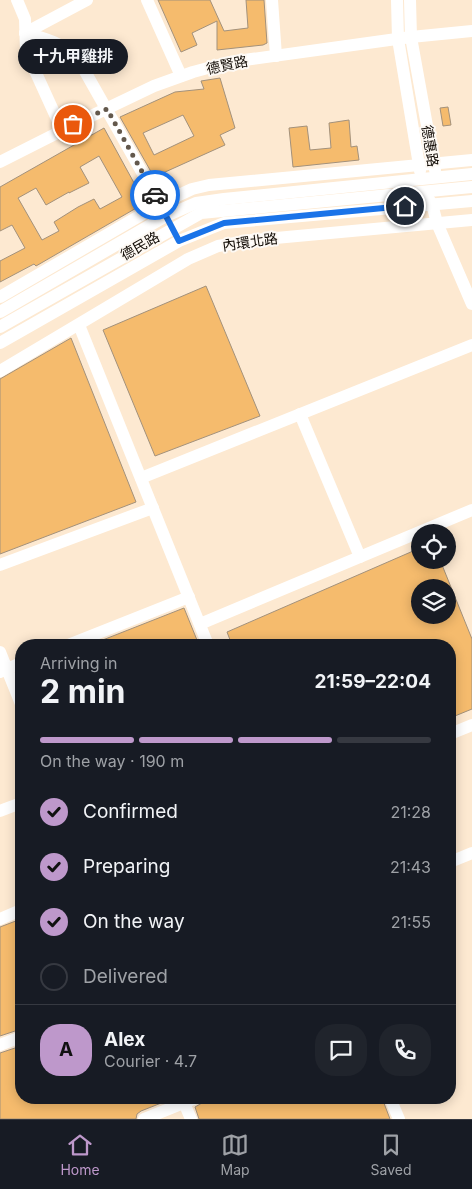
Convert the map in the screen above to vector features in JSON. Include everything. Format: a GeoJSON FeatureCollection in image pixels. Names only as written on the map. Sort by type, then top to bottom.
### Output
{"type":"FeatureCollection","features":[{"type":"Feature","properties":{"kind":"street"},"geometry":{"type":"LineString","coordinates":[[17,0],[25,18],[26,51],[62,130]]}},
{"type":"Feature","properties":{"kind":"street"},"geometry":{"type":"LineString","coordinates":[[26,33],[87,0]]}},
{"type":"Feature","properties":{"kind":"street"},"geometry":{"type":"LineString","coordinates":[[147,0],[180,76]]}},
{"type":"Feature","properties":{"kind":"street"},"geometry":{"type":"LineString","coordinates":[[272,0],[276,56]]}},
{"type":"Feature","properties":{"kind":"street","name":"德惠路"},"geometry":{"type":"LineString","coordinates":[[397,0],[398,39],[419,164],[429,184],[437,223],[472,304]]}},
{"type":"Feature","properties":{"kind":"street","name":"德惠路"},"geometry":{"type":"LineString","coordinates":[[410,0],[411,37],[434,162],[429,184]]}},
{"type":"Feature","properties":{"kind":"street","name":"德賢路"},"geometry":{"type":"LineString","coordinates":[[2,157],[154,86],[180,76],[230,62],[411,37],[472,31]]}},
{"type":"Feature","properties":{"kind":"street"},"geometry":{"type":"LineString","coordinates":[[26,33],[44,37],[72,52],[78,59],[179,241]]}},
{"type":"Feature","properties":{"kind":"street","name":"德民路"},"geometry":{"type":"LineString","coordinates":[[0,297],[160,204],[192,188],[434,162],[472,160]]}},
{"type":"Feature","properties":{"kind":"street","name":"德民路"},"geometry":{"type":"LineString","coordinates":[[0,312],[169,222],[201,213],[429,184],[472,174]]}},
{"type":"Feature","properties":{"kind":"street","name":"德民路"},"geometry":{"type":"LineString","coordinates":[[429,184],[472,187]]}},
{"type":"Feature","properties":{"kind":"street","name":"德民路"},"geometry":{"type":"LineString","coordinates":[[1,340],[179,241],[224,223],[472,201]]}},
{"type":"Feature","properties":{"kind":"street","name":"內環北路"},"geometry":{"type":"LineString","coordinates":[[0,371],[188,259],[218,246],[254,240],[472,220]]}},
{"type":"Feature","properties":{"kind":"street","name":"德民路"},"geometry":{"type":"LineString","coordinates":[[0,327],[169,222]]}},
{"type":"Feature","properties":{"kind":"street"},"geometry":{"type":"LineString","coordinates":[[79,325],[206,639]]}},
{"type":"Feature","properties":{"kind":"street"},"geometry":{"type":"LineString","coordinates":[[141,478],[472,345]]}},
{"type":"Feature","properties":{"kind":"street"},"geometry":{"type":"LineString","coordinates":[[300,414],[360,557]]}},
{"type":"Feature","properties":{"kind":"street"},"geometry":{"type":"LineString","coordinates":[[0,566],[153,508]]}},
{"type":"Feature","properties":{"kind":"street"},"geometry":{"type":"LineString","coordinates":[[200,624],[472,510]]}},
{"type":"Feature","properties":{"kind":"street"},"geometry":{"type":"LineString","coordinates":[[83,639],[189,597]]}},
{"type":"Feature","properties":{"kind":"street"},"geometry":{"type":"LineString","coordinates":[[0,652],[4,670],[15,692]]}},
{"type":"Feature","properties":{"kind":"street"},"geometry":{"type":"LineString","coordinates":[[456,732],[472,725]]}},
{"type":"Feature","properties":{"kind":"street"},"geometry":{"type":"LineString","coordinates":[[0,811],[15,805]]}},
{"type":"Feature","properties":{"kind":"street"},"geometry":{"type":"LineString","coordinates":[[456,860],[472,853]]}},
{"type":"Feature","properties":{"kind":"street"},"geometry":{"type":"LineString","coordinates":[[0,919],[15,913]]}},
{"type":"Feature","properties":{"kind":"street"},"geometry":{"type":"LineString","coordinates":[[0,1045],[15,1039]]}},
{"type":"Feature","properties":{"kind":"street"},"geometry":{"type":"LineString","coordinates":[[144,1119],[176,1104]]}},
{"type":"Feature","properties":{"kind":"street"},"geometry":{"type":"LineString","coordinates":[[188,1104],[191,1119]]}},
{"type":"Feature","properties":{"kind":"street"},"geometry":{"type":"LineString","coordinates":[[392,1104],[396,1118]]}},
{"type":"Feature","properties":{"kind":"building"},"geometry":{"type":"Polygon","coordinates":[[[158,0],[210,0],[224,31],[248,28],[246,0],[264,0],[267,43],[217,50],[217,21],[192,33],[197,45],[181,52],[158,0]]]}},
{"type":"Feature","properties":{"kind":"building"},"geometry":{"type":"Polygon","coordinates":[[[220,78],[235,128],[220,135],[225,145],[154,177],[120,117],[175,92],[204,89],[201,81],[220,78]],[[183,115],[143,133],[154,155],[194,136],[183,115]]]}},
{"type":"Feature","properties":{"kind":"building"},"geometry":{"type":"Polygon","coordinates":[[[448,107],[451,125],[443,126],[440,108],[448,107]]]}},
{"type":"Feature","properties":{"kind":"building"},"geometry":{"type":"Polygon","coordinates":[[[349,120],[351,147],[357,146],[359,160],[293,167],[289,128],[307,126],[310,150],[331,148],[329,123],[349,120]]]}},
{"type":"Feature","properties":{"kind":"building"},"geometry":{"type":"Polygon","coordinates":[[[104,128],[145,203],[36,266],[34,264],[0,282],[0,261],[25,248],[12,225],[0,231],[0,187],[104,128]],[[99,156],[80,167],[89,183],[46,205],[36,188],[18,198],[42,240],[59,231],[54,222],[78,207],[94,199],[100,209],[122,197],[99,156]]]}},
{"type":"Feature","properties":{"kind":"building"},"geometry":{"type":"Polygon","coordinates":[[[206,286],[260,416],[155,456],[103,330],[206,286]]]}},
{"type":"Feature","properties":{"kind":"building"},"geometry":{"type":"Polygon","coordinates":[[[71,338],[136,502],[0,554],[0,379],[71,338]]]}},
{"type":"Feature","properties":{"kind":"building"},"geometry":{"type":"Polygon","coordinates":[[[411,552],[411,569],[444,569],[448,579],[411,579],[411,624],[456,624],[456,600],[472,639],[472,709],[456,716],[456,639],[230,639],[227,632],[411,552]]]}},
{"type":"Feature","properties":{"kind":"building"},"geometry":{"type":"Polygon","coordinates":[[[184,608],[197,639],[105,639],[184,608]]]}},
{"type":"Feature","properties":{"kind":"building"},"geometry":{"type":"Polygon","coordinates":[[[15,921],[15,1031],[0,1036],[0,927],[15,921]]]}},
{"type":"Feature","properties":{"kind":"building"},"geometry":{"type":"Polygon","coordinates":[[[15,1048],[15,1104],[159,1104],[141,1111],[137,1114],[136,1119],[0,1119],[0,1053],[15,1048]]]}},
{"type":"Feature","properties":{"kind":"building"},"geometry":{"type":"Polygon","coordinates":[[[200,1104],[384,1104],[390,1119],[199,1119],[195,1107],[200,1104]]]}},
{"type":"Feature","properties":{"kind":"way so far"},"geometry":{"type":"LineString","coordinates":[[73,124],[107,109],[155,195]]}},
{"type":"Feature","properties":{"kind":"place","name":"十九甲雞排"},"geometry":{"type":"Point","coordinates":[73,124]}},
{"type":"Feature","properties":{"kind":"route"},"geometry":{"type":"LineString","coordinates":[[155,195],[179,241],[224,223],[405,206]]}}]}
